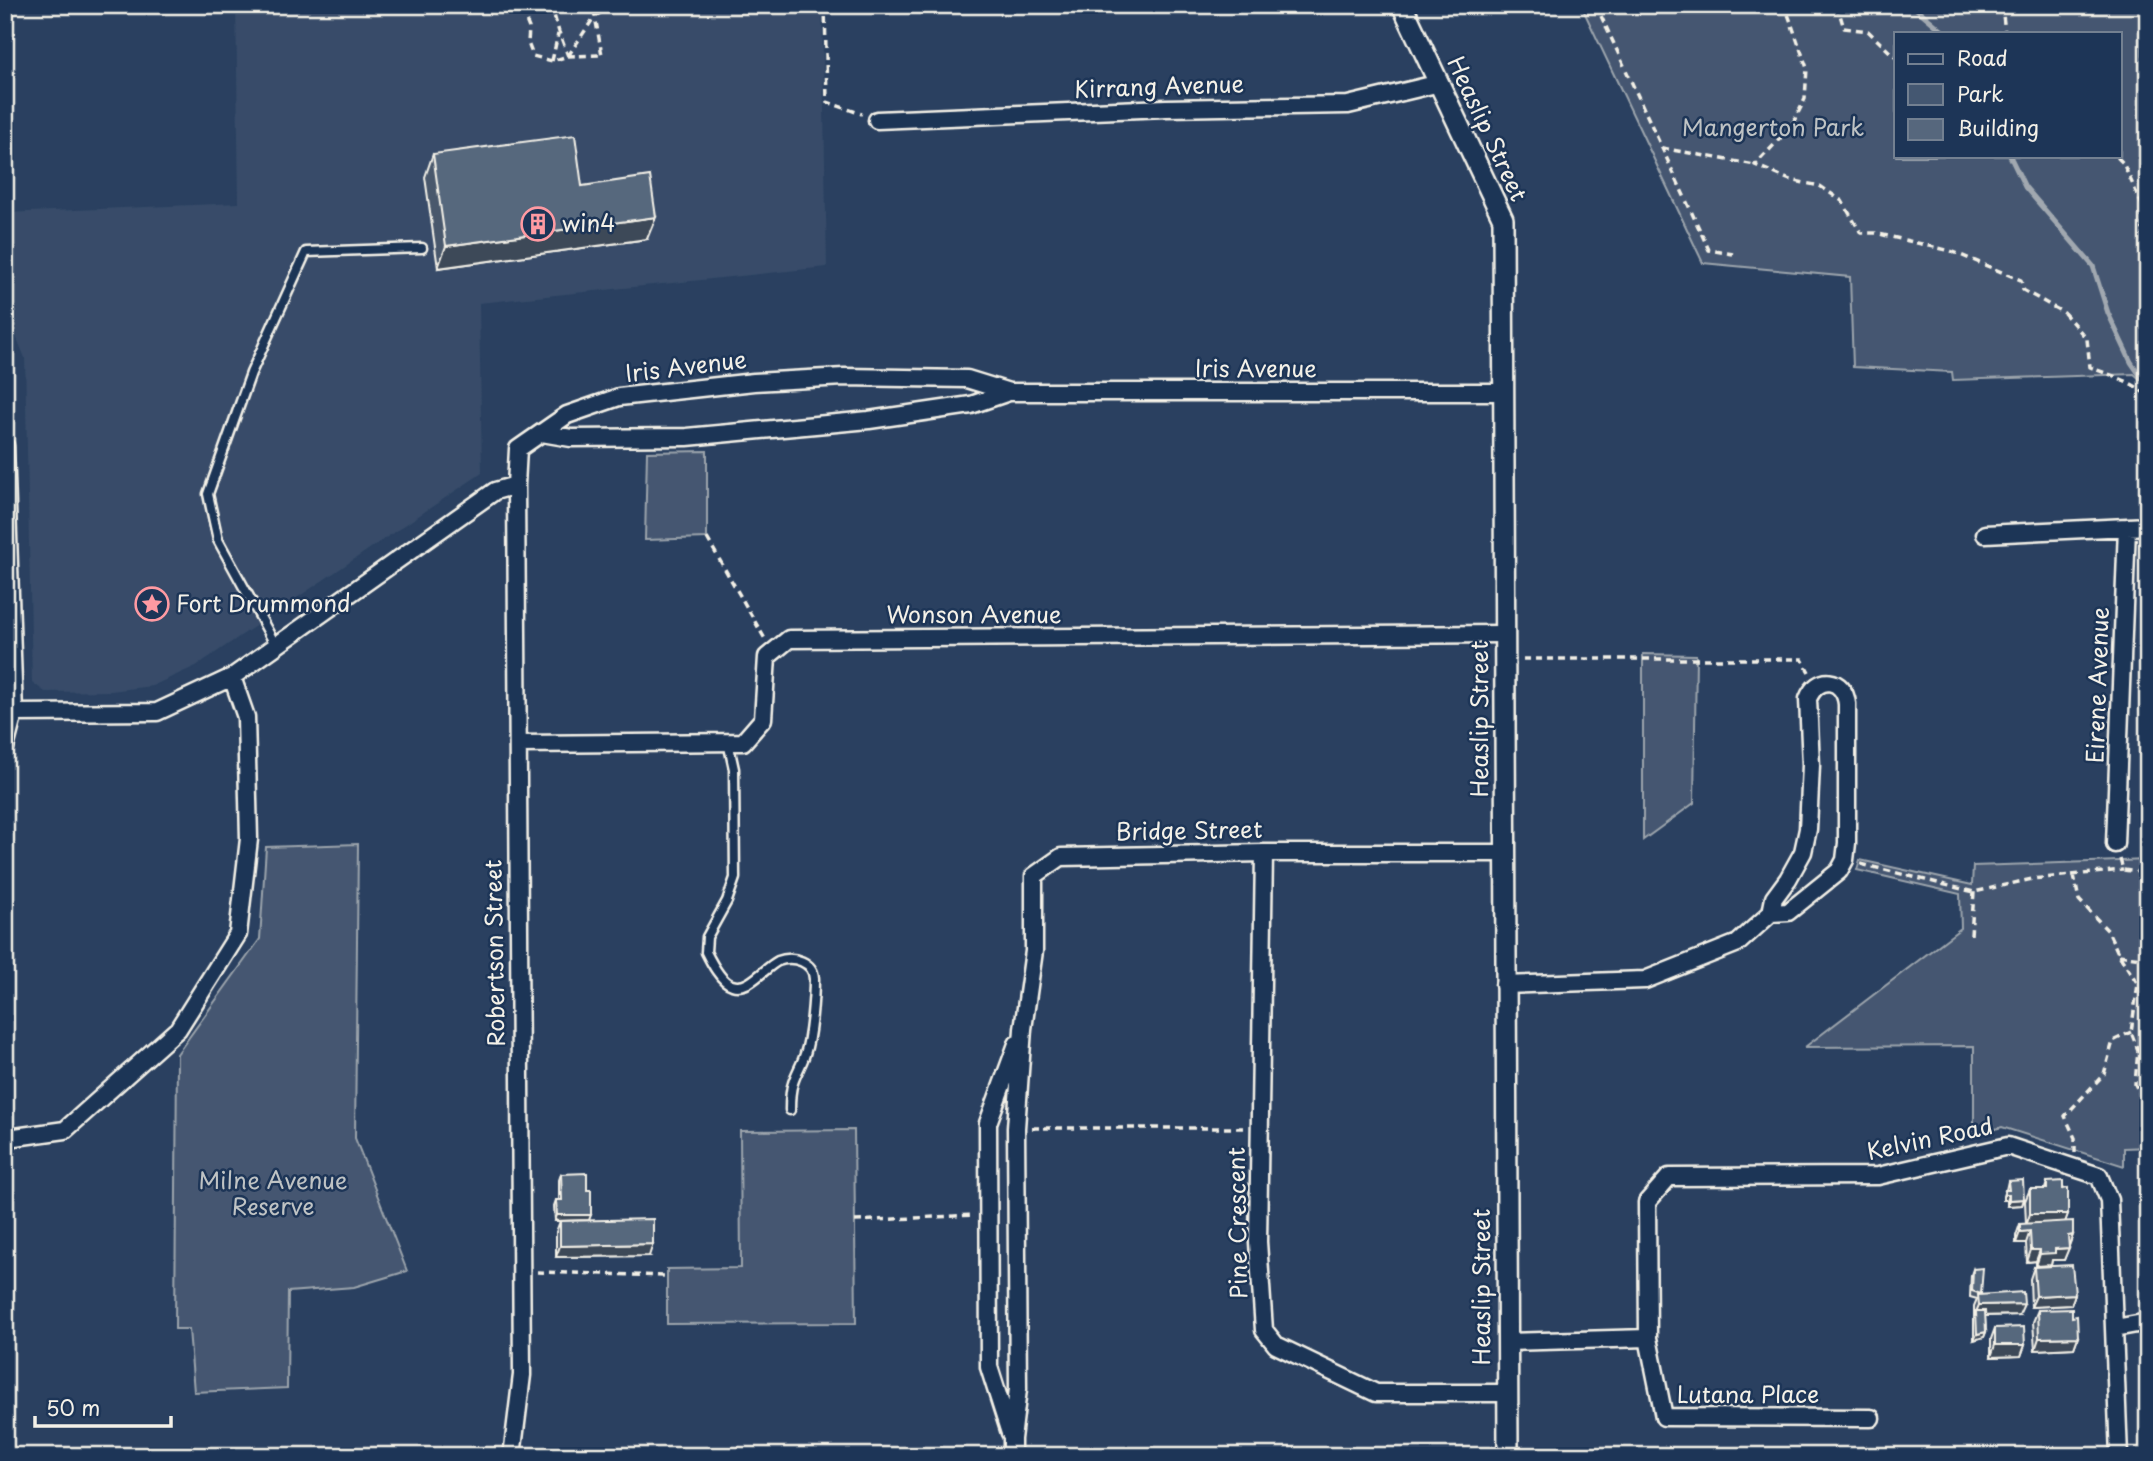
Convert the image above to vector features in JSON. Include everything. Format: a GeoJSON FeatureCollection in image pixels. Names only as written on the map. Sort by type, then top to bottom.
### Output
{"type":"FeatureCollection","features":[{"type":"Feature","properties":{"kind":"street","name":"Heaslip Street"},"geometry":{"type":"LineString","coordinates":[[1402,5],[1503,219],[1508,1456]]}},
{"type":"Feature","properties":{"kind":"street","name":"Kirrang Avenue"},"geometry":{"type":"LineString","coordinates":[[877,120],[1166,108],[1348,105],[1440,83]]}},
{"type":"Feature","properties":{"kind":"street","name":"Iris Avenue"},"geometry":{"type":"LineString","coordinates":[[518,449],[567,415],[619,397],[754,382],[845,377],[967,379],[1009,392],[1503,391]]}},
{"type":"Feature","properties":{"kind":"street","name":"Iris Avenue"},"geometry":{"type":"LineString","coordinates":[[542,433],[571,438],[687,437],[881,418],[971,405],[1009,392]]}},
{"type":"Feature","properties":{"kind":"street"},"geometry":{"type":"LineString","coordinates":[[5,446],[14,713],[5,748]]}},
{"type":"Feature","properties":{"kind":"street","name":"Robertson Street"},"geometry":{"type":"LineString","coordinates":[[512,1456],[522,1375],[517,838],[518,449]]}},
{"type":"Feature","properties":{"kind":"street"},"geometry":{"type":"LineString","coordinates":[[14,713],[157,712],[232,677],[495,491],[516,485]]}},
{"type":"Feature","properties":{"kind":"street"},"geometry":{"type":"LineString","coordinates":[[1985,534],[2148,526]]}},
{"type":"Feature","properties":{"kind":"street","name":"Eirene Avenue"},"geometry":{"type":"LineString","coordinates":[[2115,844],[2127,527]]}},
{"type":"Feature","properties":{"kind":"street","name":"Wonson Avenue"},"geometry":{"type":"LineString","coordinates":[[773,652],[789,639],[1504,634]]}},
{"type":"Feature","properties":{"kind":"street"},"geometry":{"type":"LineString","coordinates":[[519,744],[743,742],[763,719],[767,657],[773,652]]}},
{"type":"Feature","properties":{"kind":"street"},"geometry":{"type":"LineString","coordinates":[[5,1136],[8,1138],[65,1130],[178,1029],[237,934],[249,839],[246,717],[232,677]]}},
{"type":"Feature","properties":{"kind":"street"},"geometry":{"type":"LineString","coordinates":[[1504,985],[1645,980],[1738,943],[1771,913],[1774,898],[1803,852],[1808,829],[1811,765],[1808,699],[1816,686],[1834,683],[1846,693],[1847,843],[1844,860],[1839,871],[1788,912],[1771,913]]}},
{"type":"Feature","properties":{"kind":"street","name":"Bridge Street"},"geometry":{"type":"LineString","coordinates":[[1012,1456],[1018,1389],[1016,1128],[1023,1029],[1034,951],[1034,876],[1061,857],[1264,853],[1505,853]]}},
{"type":"Feature","properties":{"kind":"street","name":"Pine Crescent"},"geometry":{"type":"LineString","coordinates":[[1264,853],[1258,1242],[1264,1329],[1276,1346],[1376,1393],[1507,1392]]}},
{"type":"Feature","properties":{"kind":"street","name":"Bridge Street"},"geometry":{"type":"LineString","coordinates":[[1012,1438],[989,1367],[988,1123],[1023,1029]]}},
{"type":"Feature","properties":{"kind":"street","name":"Kelvin Road"},"geometry":{"type":"LineString","coordinates":[[1648,1338],[1647,1202],[1669,1177],[1878,1176],[2008,1146],[2098,1175],[2109,1200],[2119,1456]]}},
{"type":"Feature","properties":{"kind":"street"},"geometry":{"type":"LineString","coordinates":[[2115,1328],[2148,1322]]}},
{"type":"Feature","properties":{"kind":"street"},"geometry":{"type":"LineString","coordinates":[[1507,1342],[1648,1338]]}},
{"type":"Feature","properties":{"kind":"street","name":"Lutana Place"},"geometry":{"type":"LineString","coordinates":[[1648,1338],[1664,1417],[1871,1418]]}},
{"type":"Feature","properties":{"kind":"lane"},"geometry":{"type":"LineString","coordinates":[[276,646],[218,540],[208,494],[251,373],[306,252],[422,248]]}},
{"type":"Feature","properties":{"kind":"lane"},"geometry":{"type":"LineString","coordinates":[[728,742],[734,769],[735,878],[727,901],[708,937],[706,952],[727,982],[736,986],[754,979],[780,960],[806,962],[811,966],[814,981],[809,1039],[805,1056],[793,1082],[790,1110]]}},
{"type":"Feature","properties":{"kind":"path"},"geometry":{"type":"LineString","coordinates":[[500,5],[522,7],[529,28],[527,43],[533,56],[552,61],[568,56],[602,55],[593,5]]}},
{"type":"Feature","properties":{"kind":"path"},"geometry":{"type":"LineString","coordinates":[[551,5],[568,56]]}},
{"type":"Feature","properties":{"kind":"path"},"geometry":{"type":"LineString","coordinates":[[568,56],[595,16],[614,5]]}},
{"type":"Feature","properties":{"kind":"path"},"geometry":{"type":"LineString","coordinates":[[825,5],[827,102],[877,120]]}},
{"type":"Feature","properties":{"kind":"path"},"geometry":{"type":"LineString","coordinates":[[1596,5],[1709,250],[1732,254]]}},
{"type":"Feature","properties":{"kind":"path"},"geometry":{"type":"LineString","coordinates":[[1755,165],[1791,127],[1805,99],[1807,68],[1788,14],[1781,5]]}},
{"type":"Feature","properties":{"kind":"path"},"geometry":{"type":"LineString","coordinates":[[1837,5],[1844,28],[1868,31],[1894,56]]}},
{"type":"Feature","properties":{"kind":"path"},"geometry":{"type":"LineString","coordinates":[[2002,5],[2005,32]]}},
{"type":"Feature","properties":{"kind":"path"},"geometry":{"type":"LineString","coordinates":[[552,61],[559,32]]}},
{"type":"Feature","properties":{"kind":"path"},"geometry":{"type":"LineString","coordinates":[[1661,148],[1755,165],[1790,180],[1820,186],[1842,201],[1861,233],[1875,233],[1951,251],[2021,280],[2023,290],[2064,313],[2087,340],[2090,367],[2134,384],[2146,394]]}},
{"type":"Feature","properties":{"kind":"path"},"geometry":{"type":"LineString","coordinates":[[2118,158],[2123,163],[2142,205],[2148,380],[2146,394]]}},
{"type":"Feature","properties":{"kind":"path"},"geometry":{"type":"LineString","coordinates":[[707,538],[773,652]]}},
{"type":"Feature","properties":{"kind":"path"},"geometry":{"type":"LineString","coordinates":[[1504,659],[1802,660],[1816,686]]}},
{"type":"Feature","properties":{"kind":"path"},"geometry":{"type":"LineString","coordinates":[[2115,844],[2123,870]]}},
{"type":"Feature","properties":{"kind":"path"},"geometry":{"type":"LineString","coordinates":[[1844,860],[1974,892],[2032,879],[2123,870],[2148,873]]}},
{"type":"Feature","properties":{"kind":"path"},"geometry":{"type":"LineString","coordinates":[[2074,875],[2079,900],[2108,931],[2119,955],[2138,984],[2131,1032],[2138,1050],[2135,1084],[2148,1110]]}},
{"type":"Feature","properties":{"kind":"path"},"geometry":{"type":"LineString","coordinates":[[1971,935],[1974,892]]}},
{"type":"Feature","properties":{"kind":"path"},"geometry":{"type":"LineString","coordinates":[[2119,955],[2148,959]]}},
{"type":"Feature","properties":{"kind":"path"},"geometry":{"type":"LineString","coordinates":[[2075,1168],[2075,1138],[2065,1116],[2105,1074],[2113,1041],[2131,1032]]}},
{"type":"Feature","properties":{"kind":"path"},"geometry":{"type":"LineString","coordinates":[[1016,1128],[1259,1128]]}},
{"type":"Feature","properties":{"kind":"path"},"geometry":{"type":"LineString","coordinates":[[855,1221],[987,1214]]}},
{"type":"Feature","properties":{"kind":"path"},"geometry":{"type":"LineString","coordinates":[[521,1271],[667,1276]]}},
{"type":"Feature","properties":{"kind":"shaded area"},"geometry":{"type":"Polygon","coordinates":[[[236,5],[822,5],[827,267],[479,303],[482,473],[196,666],[152,686],[111,691],[45,692],[32,682],[25,358],[5,309],[5,213],[239,203],[236,5]]]}},
{"type":"Feature","properties":{"kind":"green space","name":"Mangerton Park"},"geometry":{"type":"Polygon","coordinates":[[[1581,5],[2141,5],[2148,210],[2148,386],[2134,374],[1953,380],[1952,372],[1853,367],[1850,277],[1703,263],[1581,5]]]}},
{"type":"Feature","properties":{"kind":"green space"},"geometry":{"type":"Polygon","coordinates":[[[707,451],[707,538],[645,540],[647,452],[707,451]]]}},
{"type":"Feature","properties":{"kind":"green space"},"geometry":{"type":"Polygon","coordinates":[[[1643,654],[1696,655],[1694,803],[1643,840],[1643,654]]]}},
{"type":"Feature","properties":{"kind":"green space","name":"Milne Avenue Reserve"},"geometry":{"type":"Polygon","coordinates":[[[358,844],[355,1138],[407,1271],[354,1287],[288,1292],[287,1388],[194,1392],[189,1329],[175,1329],[177,1054],[260,939],[266,847],[358,844]]]}},
{"type":"Feature","properties":{"kind":"green space"},"geometry":{"type":"Polygon","coordinates":[[[1860,860],[1972,885],[1973,866],[2148,860],[2148,1147],[2124,1148],[2124,1166],[2002,1127],[1974,1135],[1974,1046],[1805,1047],[1961,928],[1960,894],[1857,870],[1860,860]]]}},
{"type":"Feature","properties":{"kind":"green space"},"geometry":{"type":"Polygon","coordinates":[[[854,1130],[856,1323],[667,1324],[667,1269],[741,1268],[740,1131],[854,1130]]]}},
{"type":"Feature","properties":{"kind":"building","name":"win4"},"geometry":{"type":"Polygon","coordinates":[[[575,135],[582,186],[650,176],[656,217],[446,246],[433,154],[575,135]]]}},
{"type":"Feature","properties":{"kind":"building"},"geometry":{"type":"Polygon","coordinates":[[[587,1173],[587,1190],[591,1190],[591,1215],[557,1215],[556,1200],[562,1200],[561,1174],[587,1173]]]}},
{"type":"Feature","properties":{"kind":"building"},"geometry":{"type":"Polygon","coordinates":[[[2023,1180],[2024,1199],[2009,1200],[2009,1194],[2005,1194],[2005,1190],[2009,1190],[2008,1181],[2023,1180]]]}},
{"type":"Feature","properties":{"kind":"building"},"geometry":{"type":"Polygon","coordinates":[[[2063,1181],[2063,1189],[2068,1188],[2068,1214],[2030,1214],[2030,1189],[2047,1189],[2047,1182],[2063,1181]]]}},
{"type":"Feature","properties":{"kind":"building"},"geometry":{"type":"Polygon","coordinates":[[[653,1219],[653,1244],[560,1246],[560,1221],[653,1219]]]}},
{"type":"Feature","properties":{"kind":"building"},"geometry":{"type":"Polygon","coordinates":[[[2073,1221],[2073,1235],[2068,1236],[2069,1248],[2055,1249],[2055,1253],[2040,1254],[2040,1250],[2031,1250],[2030,1231],[2020,1232],[2020,1224],[2073,1221]]]}},
{"type":"Feature","properties":{"kind":"building"},"geometry":{"type":"Polygon","coordinates":[[[2072,1265],[2075,1294],[2036,1296],[2034,1267],[2072,1265]]]}},
{"type":"Feature","properties":{"kind":"building"},"geometry":{"type":"Polygon","coordinates":[[[1983,1268],[1981,1294],[1972,1291],[1973,1269],[1983,1268]]]}},
{"type":"Feature","properties":{"kind":"building"},"geometry":{"type":"Polygon","coordinates":[[[2023,1292],[2024,1304],[1979,1305],[1978,1295],[2023,1292]]]}},
{"type":"Feature","properties":{"kind":"building"},"geometry":{"type":"Polygon","coordinates":[[[2072,1309],[2072,1317],[2077,1316],[2078,1337],[2039,1338],[2038,1310],[2072,1309]]]}},
{"type":"Feature","properties":{"kind":"building"},"geometry":{"type":"Polygon","coordinates":[[[1976,1311],[1985,1311],[1986,1332],[1977,1334],[1976,1311]]]}},
{"type":"Feature","properties":{"kind":"building"},"geometry":{"type":"Polygon","coordinates":[[[2024,1327],[2025,1345],[1995,1345],[1995,1328],[2024,1327]]]}},
{"type":"Feature","properties":{"kind":"waterway"},"geometry":{"type":"LineString","coordinates":[[1912,5],[1944,32]]}},
{"type":"Feature","properties":{"kind":"waterway"},"geometry":{"type":"LineString","coordinates":[[2011,158],[2025,187],[2093,266],[2108,313],[2131,362],[2148,383]]}},
{"type":"Feature","properties":{"kind":"place","name":"win4"},"geometry":{"type":"Point","coordinates":[538,224]}},
{"type":"Feature","properties":{"kind":"place","name":"Fort Drummond"},"geometry":{"type":"Point","coordinates":[152,604]}}]}
